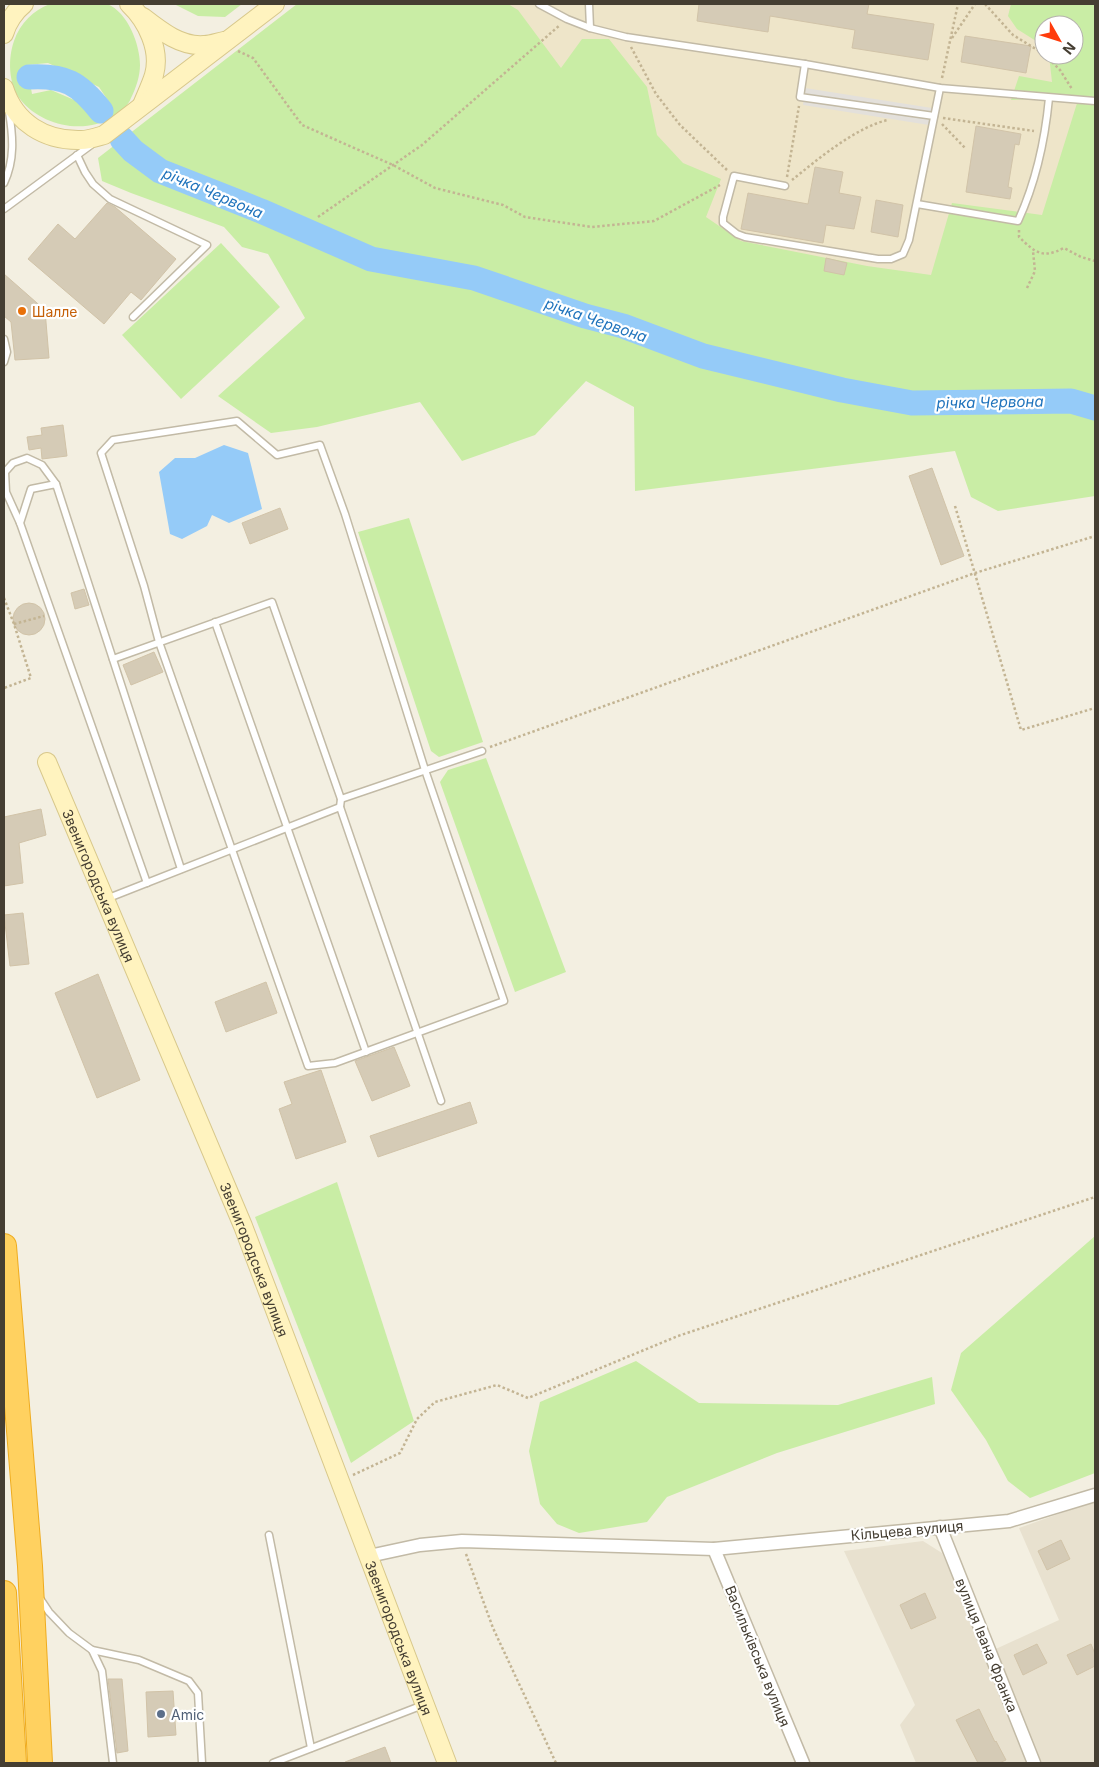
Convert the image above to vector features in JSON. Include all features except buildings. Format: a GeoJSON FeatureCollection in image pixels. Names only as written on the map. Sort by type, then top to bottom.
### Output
{"type":"FeatureCollection","features":[{"type":"Feature","properties":{"kind":"highway"},"geometry":{"type":"LineString","coordinates":[[4,1246],[31,1585],[40,1763]]}},
{"type":"Feature","properties":{"kind":"highway"},"geometry":{"type":"LineString","coordinates":[[4,1606],[14,1763]]}},
{"type":"Feature","properties":{"kind":"street"},"geometry":{"type":"LineString","coordinates":[[4,28],[24,4]]}},
{"type":"Feature","properties":{"kind":"street"},"geometry":{"type":"LineString","coordinates":[[6,94],[22,121],[41,132],[61,139],[83,140],[104,135],[142,105],[230,44],[275,4]]}},
{"type":"Feature","properties":{"kind":"street"},"geometry":{"type":"LineString","coordinates":[[134,8],[163,34],[183,42],[204,46],[230,44]]}},
{"type":"Feature","properties":{"kind":"street"},"geometry":{"type":"LineString","coordinates":[[134,8],[149,31],[155,52],[154,74],[142,105]]}},
{"type":"Feature","properties":{"kind":"street","name":"Звенигородська вулиця"},"geometry":{"type":"LineString","coordinates":[[46,762],[243,1226],[370,1556],[447,1763]]}},
{"type":"Feature","properties":{"kind":"street","name":"Кільцева вулиця"},"geometry":{"type":"LineString","coordinates":[[370,1556],[420,1545],[462,1541],[714,1549],[1010,1521],[1095,1495]]}},
{"type":"Feature","properties":{"kind":"street","name":"вулиця Івана Франка"},"geometry":{"type":"LineString","coordinates":[[940,1527],[1034,1763]]}},
{"type":"Feature","properties":{"kind":"street","name":"Васильківська вулиця"},"geometry":{"type":"LineString","coordinates":[[714,1549],[803,1763]]}},
{"type":"Feature","properties":{"kind":"lane"},"geometry":{"type":"LineString","coordinates":[[539,4],[567,19],[590,28],[626,37],[805,64],[940,88],[1095,101]]}},
{"type":"Feature","properties":{"kind":"lane"},"geometry":{"type":"LineString","coordinates":[[590,4],[590,28]]}},
{"type":"Feature","properties":{"kind":"lane"},"geometry":{"type":"LineString","coordinates":[[805,64],[800,97],[934,116]]}},
{"type":"Feature","properties":{"kind":"lane"},"geometry":{"type":"LineString","coordinates":[[785,186],[734,176],[723,223],[744,237],[878,259],[891,259],[903,254],[910,240],[940,88]]}},
{"type":"Feature","properties":{"kind":"lane"},"geometry":{"type":"LineString","coordinates":[[4,183],[13,149],[6,94]]}},
{"type":"Feature","properties":{"kind":"lane"},"geometry":{"type":"LineString","coordinates":[[916,204],[1018,221],[1029,198],[1046,133],[1049,98]]}},
{"type":"Feature","properties":{"kind":"lane"},"geometry":{"type":"LineString","coordinates":[[4,210],[104,135]]}},
{"type":"Feature","properties":{"kind":"lane"},"geometry":{"type":"LineString","coordinates":[[78,155],[84,172],[93,184],[110,199],[207,245],[133,317]]}},
{"type":"Feature","properties":{"kind":"lane"},"geometry":{"type":"LineString","coordinates":[[4,340],[8,352],[4,362]]}},
{"type":"Feature","properties":{"kind":"lane"},"geometry":{"type":"LineString","coordinates":[[237,421],[277,455],[320,445],[346,514],[425,770],[504,1002],[335,1063],[308,1066],[159,642],[144,586],[101,454],[113,440],[237,421]]}},
{"type":"Feature","properties":{"kind":"lane"},"geometry":{"type":"LineString","coordinates":[[147,883],[20,523],[6,492],[6,472],[13,463],[27,458],[42,465],[56,484],[181,870]]}},
{"type":"Feature","properties":{"kind":"lane"},"geometry":{"type":"LineString","coordinates":[[20,523],[31,490],[56,484]]}},
{"type":"Feature","properties":{"kind":"lane"},"geometry":{"type":"LineString","coordinates":[[112,659],[272,602],[341,799],[340,807],[441,1101]]}},
{"type":"Feature","properties":{"kind":"lane"},"geometry":{"type":"LineString","coordinates":[[215,622],[366,1052]]}},
{"type":"Feature","properties":{"kind":"lane"},"geometry":{"type":"LineString","coordinates":[[341,799],[482,750]]}},
{"type":"Feature","properties":{"kind":"lane"},"geometry":{"type":"LineString","coordinates":[[105,900],[340,807]]}},
{"type":"Feature","properties":{"kind":"lane"},"geometry":{"type":"LineString","coordinates":[[269,1535],[312,1748]]}},
{"type":"Feature","properties":{"kind":"lane"},"geometry":{"type":"LineString","coordinates":[[31,1585],[49,1612],[69,1633],[92,1650],[139,1660],[189,1681],[198,1693],[202,1763]]}},
{"type":"Feature","properties":{"kind":"lane"},"geometry":{"type":"LineString","coordinates":[[92,1650],[102,1672],[113,1763]]}},
{"type":"Feature","properties":{"kind":"lane"},"geometry":{"type":"LineString","coordinates":[[272,1763],[424,1705]]}},
{"type":"Feature","properties":{"kind":"path"},"geometry":{"type":"LineString","coordinates":[[940,88],[958,4]]}},
{"type":"Feature","properties":{"kind":"path"},"geometry":{"type":"LineString","coordinates":[[951,39],[975,4]]}},
{"type":"Feature","properties":{"kind":"path"},"geometry":{"type":"LineString","coordinates":[[985,4],[1013,35],[1034,47]]}},
{"type":"Feature","properties":{"kind":"path"},"geometry":{"type":"LineString","coordinates":[[318,216],[422,145],[567,19]]}},
{"type":"Feature","properties":{"kind":"path"},"geometry":{"type":"LineString","coordinates":[[230,44],[253,58],[302,125],[393,165],[435,188],[503,205],[525,217],[592,227],[654,221],[704,195],[734,176],[680,125],[656,94],[626,37]]}},
{"type":"Feature","properties":{"kind":"path"},"geometry":{"type":"LineString","coordinates":[[1055,65],[1078,99]]}},
{"type":"Feature","properties":{"kind":"path"},"geometry":{"type":"LineString","coordinates":[[785,186],[800,97]]}},
{"type":"Feature","properties":{"kind":"path"},"geometry":{"type":"LineString","coordinates":[[785,186],[844,141],[879,122],[919,114]]}},
{"type":"Feature","properties":{"kind":"path"},"geometry":{"type":"LineString","coordinates":[[934,116],[1046,133]]}},
{"type":"Feature","properties":{"kind":"path"},"geometry":{"type":"LineString","coordinates":[[934,116],[966,149]]}},
{"type":"Feature","properties":{"kind":"path"},"geometry":{"type":"LineString","coordinates":[[1018,221],[1019,238],[1033,250],[1051,255],[1064,248],[1081,257],[1095,260]]}},
{"type":"Feature","properties":{"kind":"path"},"geometry":{"type":"LineString","coordinates":[[1027,288],[1034,271],[1033,250]]}},
{"type":"Feature","properties":{"kind":"path"},"geometry":{"type":"LineString","coordinates":[[955,506],[1021,730],[1095,708]]}},
{"type":"Feature","properties":{"kind":"path"},"geometry":{"type":"LineString","coordinates":[[482,750],[975,573],[1095,536]]}},
{"type":"Feature","properties":{"kind":"path"},"geometry":{"type":"LineString","coordinates":[[4,598],[32,678],[4,688]]}},
{"type":"Feature","properties":{"kind":"path"},"geometry":{"type":"LineString","coordinates":[[14,624],[52,614]]}},
{"type":"Feature","properties":{"kind":"path"},"geometry":{"type":"LineString","coordinates":[[340,1481],[400,1453],[417,1419],[435,1402],[497,1385],[528,1398],[678,1336],[1095,1197]]}},
{"type":"Feature","properties":{"kind":"path"},"geometry":{"type":"LineString","coordinates":[[462,1541],[493,1628],[556,1763]]}},
{"type":"Feature","properties":{"kind":"shaded area"},"geometry":{"type":"Polygon","coordinates":[[[434,4],[1095,4],[1095,406],[735,327],[434,4]]]}},
{"type":"Feature","properties":{"kind":"shaded area"},"geometry":{"type":"Polygon","coordinates":[[[805,88],[932,108],[929,125],[803,105],[805,88]]]}},
{"type":"Feature","properties":{"kind":"shaded area"},"geometry":{"type":"Polygon","coordinates":[[[1095,1501],[1095,1763],[916,1763],[900,1725],[915,1705],[844,1551],[923,1541],[942,1553],[987,1653],[1059,1620],[1019,1528],[1095,1501]]]}},
{"type":"Feature","properties":{"kind":"green space"},"geometry":{"type":"Polygon","coordinates":[[[102,3],[114,8],[127,22],[138,48],[139,73],[130,101],[124,109],[113,117],[102,123],[89,126],[64,125],[39,116],[16,93],[10,70],[12,48],[20,28],[33,14],[50,4],[102,3]],[[48,63],[27,65],[32,94],[51,90],[86,105],[98,117],[111,105],[99,87],[48,63]]]}},
{"type":"Feature","properties":{"kind":"green space"},"geometry":{"type":"Polygon","coordinates":[[[174,4],[242,4],[225,17],[198,16],[174,4]]]}},
{"type":"Feature","properties":{"kind":"green space"},"geometry":{"type":"Polygon","coordinates":[[[297,4],[508,4],[518,10],[561,68],[582,39],[609,39],[647,87],[657,135],[683,163],[721,179],[706,217],[741,241],[867,266],[931,275],[952,203],[1042,215],[1078,100],[1049,98],[1011,100],[1019,76],[1052,82],[1050,65],[1084,65],[1084,15],[1034,15],[1034,40],[1017,29],[1008,16],[1011,4],[1095,4],[1095,496],[998,511],[971,497],[955,451],[635,491],[634,407],[586,381],[535,435],[462,461],[420,402],[317,427],[271,433],[218,396],[305,318],[268,254],[242,247],[224,227],[102,181],[98,158],[297,4]]]}},
{"type":"Feature","properties":{"kind":"green space"},"geometry":{"type":"Polygon","coordinates":[[[221,243],[280,307],[181,399],[122,335],[221,243]]]}},
{"type":"Feature","properties":{"kind":"green space"},"geometry":{"type":"Polygon","coordinates":[[[409,518],[483,742],[439,757],[431,751],[358,532],[409,518]]]}},
{"type":"Feature","properties":{"kind":"green space"},"geometry":{"type":"Polygon","coordinates":[[[486,758],[566,972],[515,992],[440,782],[448,770],[486,758]]]}},
{"type":"Feature","properties":{"kind":"green space"},"geometry":{"type":"Polygon","coordinates":[[[337,1182],[414,1421],[351,1463],[255,1217],[337,1182]]]}},
{"type":"Feature","properties":{"kind":"green space"},"geometry":{"type":"Polygon","coordinates":[[[1095,1236],[1095,1473],[1030,1498],[1008,1481],[986,1440],[951,1390],[961,1353],[1095,1236]]]}},
{"type":"Feature","properties":{"kind":"green space"},"geometry":{"type":"Polygon","coordinates":[[[636,1361],[699,1403],[838,1405],[932,1377],[935,1404],[777,1453],[667,1497],[647,1522],[579,1533],[557,1524],[540,1504],[529,1451],[540,1402],[636,1361]]]}},
{"type":"Feature","properties":{"kind":"water"},"geometry":{"type":"Polygon","coordinates":[[[224,445],[248,453],[262,509],[229,523],[212,515],[207,526],[182,539],[170,534],[159,472],[175,458],[195,458],[224,445]]]}},
{"type":"Feature","properties":{"kind":"waterway"},"geometry":{"type":"LineString","coordinates":[[29,77],[62,79],[78,87],[101,111]]}},
{"type":"Feature","properties":{"kind":"waterway","name":"річка Червона"},"geometry":{"type":"LineString","coordinates":[[122,139],[133,151],[160,171],[261,211],[371,259],[474,278],[585,316],[623,326],[703,356],[842,390],[912,403],[1071,401],[1095,408]]}},
{"type":"Feature","properties":{"kind":"place","name":"Шалле"},"geometry":{"type":"Point","coordinates":[22,311]}},
{"type":"Feature","properties":{"kind":"place","name":"Amic"},"geometry":{"type":"Point","coordinates":[161,1714]}}]}
